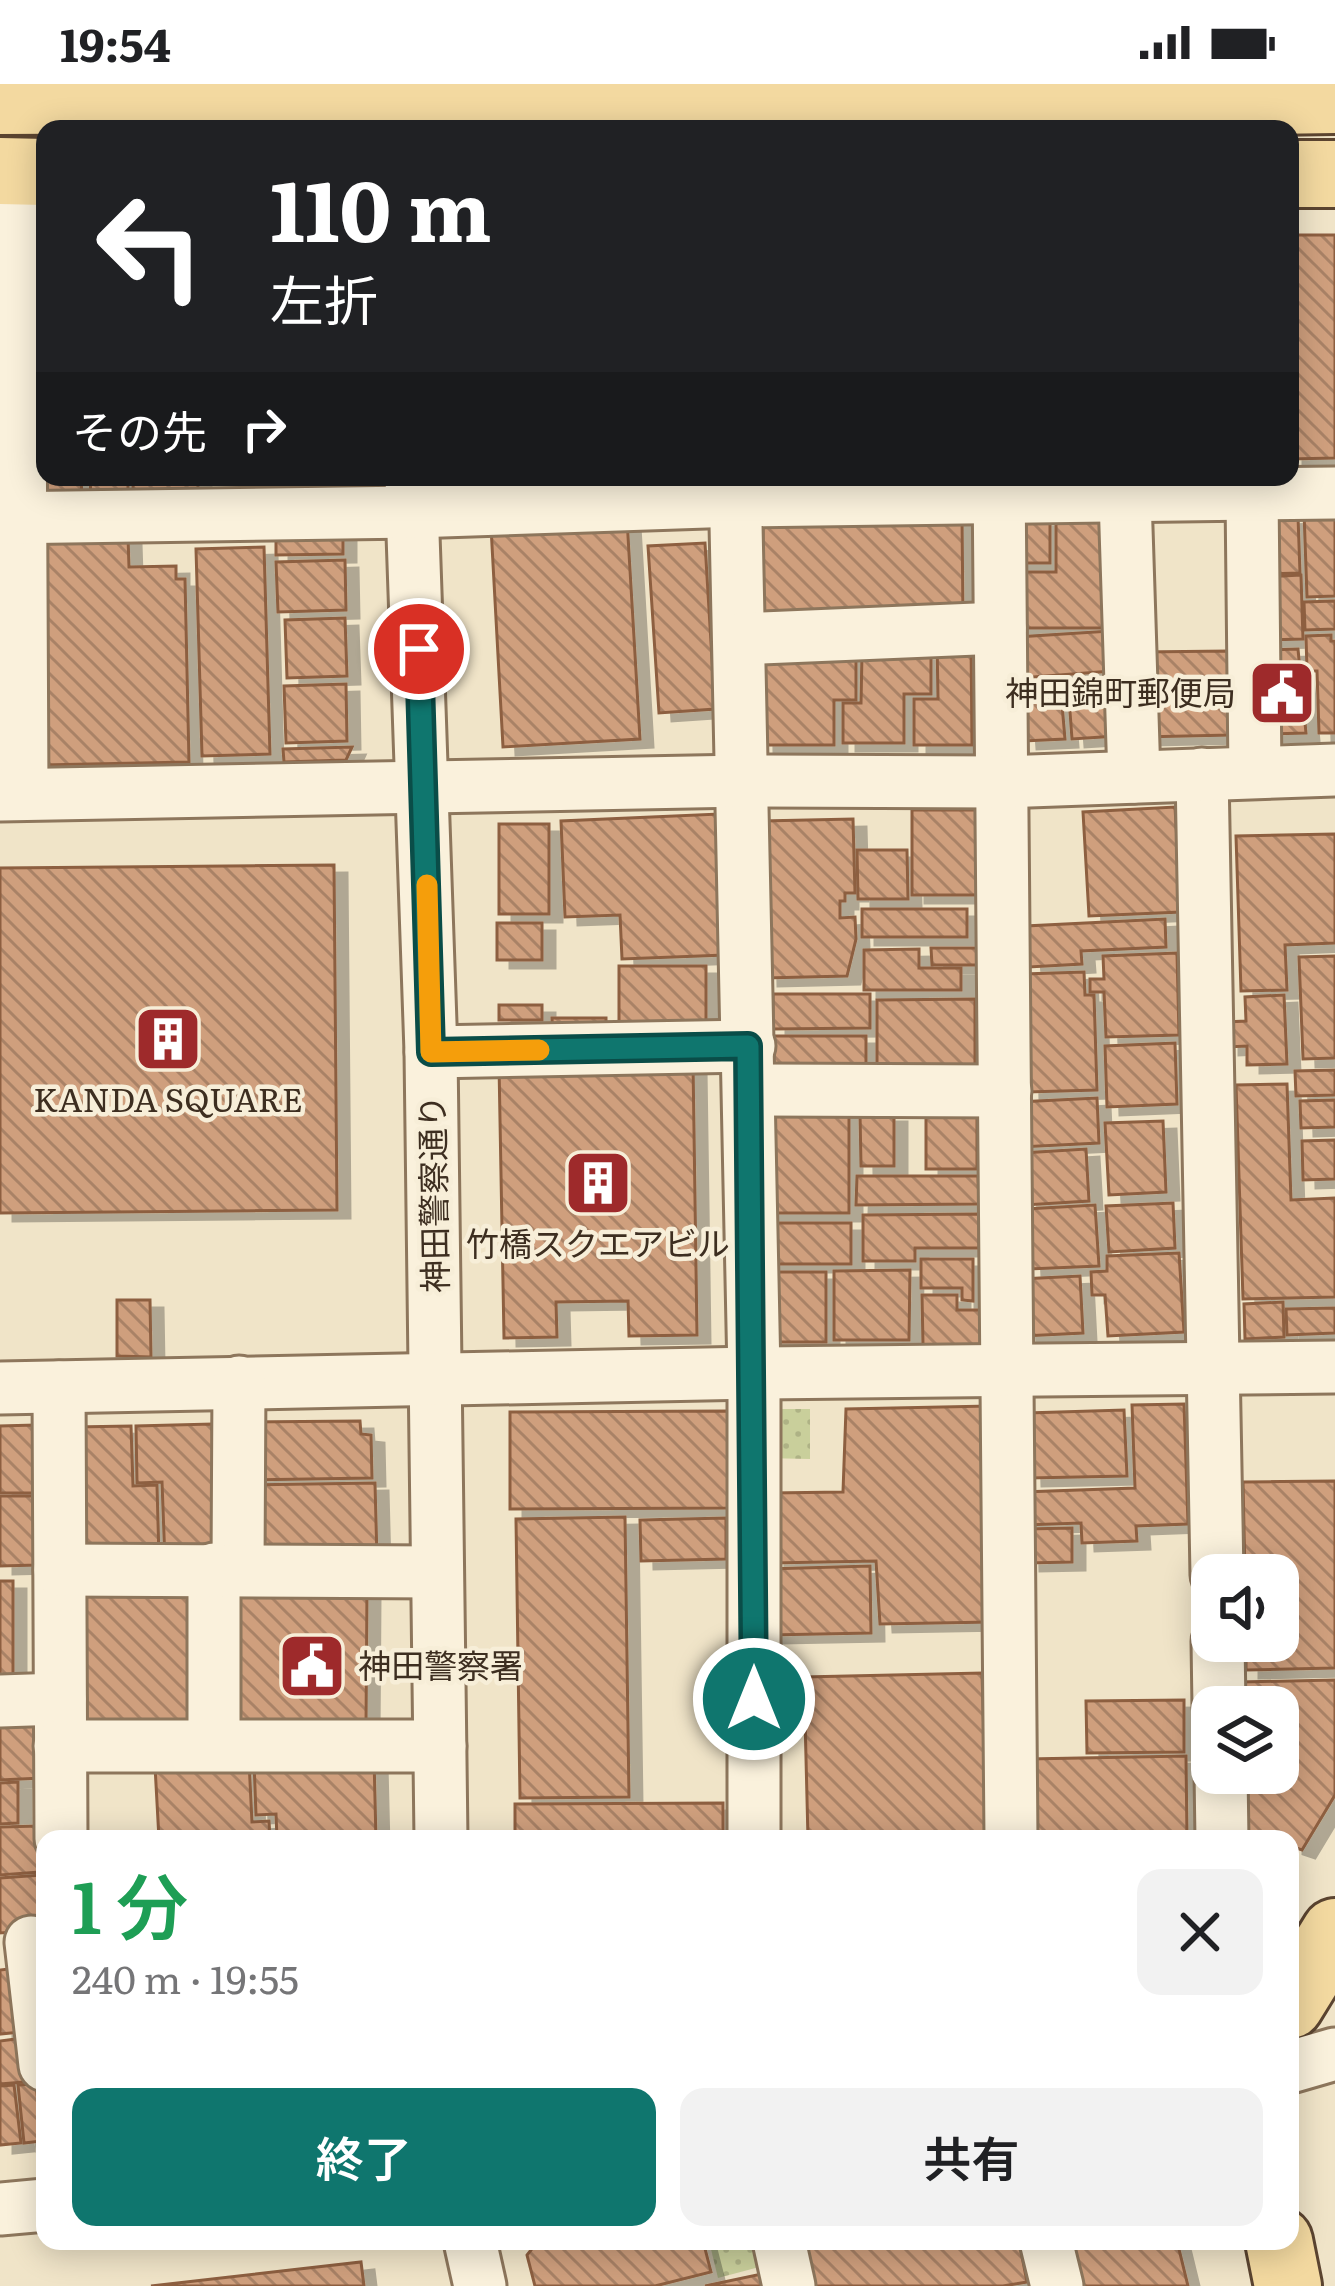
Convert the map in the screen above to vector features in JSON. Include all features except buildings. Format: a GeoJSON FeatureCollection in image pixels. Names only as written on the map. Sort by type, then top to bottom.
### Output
{"type":"FeatureCollection","features":[{"type":"Feature","properties":{"kind":"main road"},"geometry":{"type":"LineString","coordinates":[[12,95],[392,104],[914,96],[1335,100]]}},
{"type":"Feature","properties":{"kind":"main road"},"geometry":{"type":"LineString","coordinates":[[1299,175],[1335,174]]}},
{"type":"Feature","properties":{"kind":"main road"},"geometry":{"type":"LineString","coordinates":[[1299,1990],[1335,1932]]}},
{"type":"Feature","properties":{"kind":"main road"},"geometry":{"type":"LineString","coordinates":[[1281,2250],[1288,2286]]}},
{"type":"Feature","properties":{"kind":"street"},"geometry":{"type":"LineString","coordinates":[[22,171],[10,518],[11,795],[744,781],[1000,782],[1335,770]]}},
{"type":"Feature","properties":{"kind":"street"},"geometry":{"type":"LineString","coordinates":[[10,518],[218,495],[1000,488],[1124,497],[1198,486],[1252,494],[1335,493]]}},
{"type":"Feature","properties":{"kind":"street"},"geometry":{"type":"LineString","coordinates":[[1000,488],[1011,1830]]}},
{"type":"Feature","properties":{"kind":"street"},"geometry":{"type":"LineString","coordinates":[[735,489],[754,1373],[754,1830]]}},
{"type":"Feature","properties":{"kind":"street","name":"神田警察通り"},"geometry":{"type":"LineString","coordinates":[[412,494],[431,1052],[441,1830]]}},
{"type":"Feature","properties":{"kind":"street"},"geometry":{"type":"LineString","coordinates":[[1252,494],[1255,772]]}},
{"type":"Feature","properties":{"kind":"street"},"geometry":{"type":"LineString","coordinates":[[1124,497],[1134,777]]}},
{"type":"Feature","properties":{"kind":"street"},"geometry":{"type":"LineString","coordinates":[[740,639],[1000,628]]}},
{"type":"Feature","properties":{"kind":"street"},"geometry":{"type":"LineString","coordinates":[[1202,774],[1217,1554]]}},
{"type":"Feature","properties":{"kind":"street"},"geometry":{"type":"LineString","coordinates":[[431,1052],[749,1068],[1005,1091]]}},
{"type":"Feature","properties":{"kind":"street"},"geometry":{"type":"LineString","coordinates":[[0,1388],[1335,1367]]}},
{"type":"Feature","properties":{"kind":"street"},"geometry":{"type":"LineString","coordinates":[[214,1744],[239,1382]]}},
{"type":"Feature","properties":{"kind":"street"},"geometry":{"type":"LineString","coordinates":[[59,1387],[61,1830]]}},
{"type":"Feature","properties":{"kind":"street"},"geometry":{"type":"LineString","coordinates":[[60,1570],[437,1572]]}},
{"type":"Feature","properties":{"kind":"street"},"geometry":{"type":"LineString","coordinates":[[0,1701],[60,1722],[214,1744],[440,1746]]}},
{"type":"Feature","properties":{"kind":"street"},"geometry":{"type":"LineString","coordinates":[[1221,1794],[1222,1830]]}},
{"type":"Feature","properties":{"kind":"street"},"geometry":{"type":"LineString","coordinates":[[26,1943],[36,2007]]}},
{"type":"Feature","properties":{"kind":"street"},"geometry":{"type":"LineString","coordinates":[[1299,2064],[1335,2054]]}},
{"type":"Feature","properties":{"kind":"street"},"geometry":{"type":"LineString","coordinates":[[1299,2080],[1335,2079]]}},
{"type":"Feature","properties":{"kind":"street"},"geometry":{"type":"LineString","coordinates":[[0,2209],[36,2206]]}},
{"type":"Feature","properties":{"kind":"street"},"geometry":{"type":"LineString","coordinates":[[472,2250],[480,2286]]}},
{"type":"Feature","properties":{"kind":"street"},"geometry":{"type":"LineString","coordinates":[[781,2250],[789,2286]]}},
{"type":"Feature","properties":{"kind":"street"},"geometry":{"type":"LineString","coordinates":[[1048,2250],[1057,2286]]}},
{"type":"Feature","properties":{"kind":"green space"},"geometry":{"type":"Polygon","coordinates":[[[761,1409],[810,1409],[810,1459],[761,1458],[761,1409]]]}},
{"type":"Feature","properties":{"kind":"green space"},"geometry":{"type":"Polygon","coordinates":[[[711,2250],[759,2250],[763,2266],[718,2278],[711,2250]]]}},
{"type":"Feature","properties":{"kind":"slow traffic"},"geometry":{"type":"LineString","coordinates":[[427,885],[431,1052],[539,1050]]}},
{"type":"Feature","properties":{"kind":"place","name":"神田錦町郵便局"},"geometry":{"type":"Point","coordinates":[1282,693]}},
{"type":"Feature","properties":{"kind":"place","name":"KANDA SQUARE"},"geometry":{"type":"Point","coordinates":[168,1039]}},
{"type":"Feature","properties":{"kind":"place","name":"竹橋スクエアビル"},"geometry":{"type":"Point","coordinates":[598,1183]}},
{"type":"Feature","properties":{"kind":"place","name":"神田警察署"},"geometry":{"type":"Point","coordinates":[312,1666]}},
{"type":"Feature","properties":{"kind":"route"},"geometry":{"type":"LineString","coordinates":[[419,649],[431,1052],[748,1046],[754,1699]]}}]}
